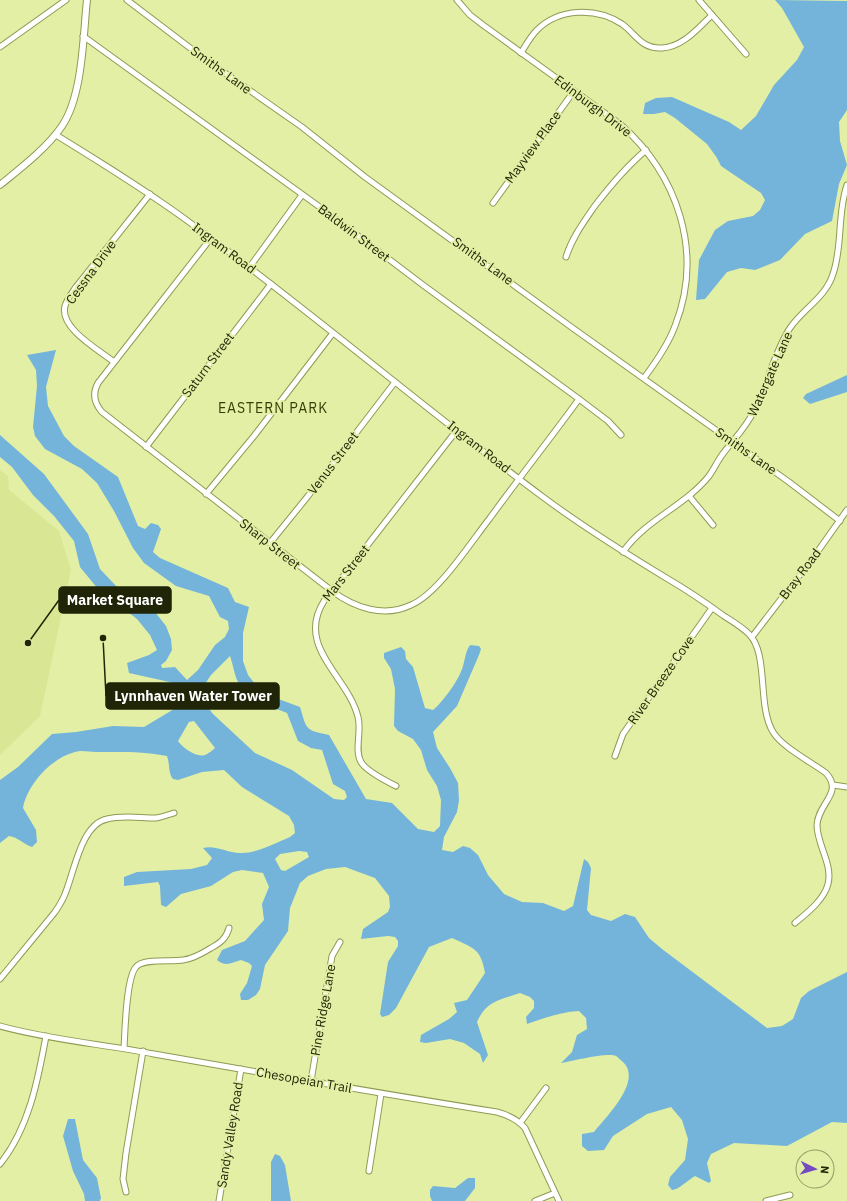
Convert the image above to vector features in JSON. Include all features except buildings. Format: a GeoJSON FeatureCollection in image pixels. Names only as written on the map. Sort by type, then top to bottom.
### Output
{"type":"FeatureCollection","features":[{"type":"Feature","properties":{"kind":"street"},"geometry":{"type":"LineString","coordinates":[[0,47],[66,0]]}},
{"type":"Feature","properties":{"kind":"street"},"geometry":{"type":"LineString","coordinates":[[0,185],[49,143],[63,125],[71,110],[79,75],[87,0],[83,0]]}},
{"type":"Feature","properties":{"kind":"street","name":"Smiths Lane"},"geometry":{"type":"LineString","coordinates":[[127,0],[202,57],[302,127],[365,176],[789,482],[840,521]]}},
{"type":"Feature","properties":{"kind":"street","name":"Edinburgh Drive"},"geometry":{"type":"LineString","coordinates":[[457,0],[479,22],[620,124],[646,150],[663,175],[676,205],[684,233],[687,266],[683,298],[675,326],[659,357],[644,378]]}},
{"type":"Feature","properties":{"kind":"street"},"geometry":{"type":"LineString","coordinates":[[699,0],[746,54]]}},
{"type":"Feature","properties":{"kind":"street"},"geometry":{"type":"LineString","coordinates":[[521,53],[531,37],[544,24],[571,13],[590,13],[611,18],[625,27],[637,40],[647,46],[661,48],[678,44],[712,15]]}},
{"type":"Feature","properties":{"kind":"street","name":"Baldwin Street"},"geometry":{"type":"LineString","coordinates":[[83,36],[579,399],[608,421],[621,435]]}},
{"type":"Feature","properties":{"kind":"street","name":"Mayview Place"},"geometry":{"type":"LineString","coordinates":[[493,203],[574,91]]}},
{"type":"Feature","properties":{"kind":"street","name":"Ingram Road"},"geometry":{"type":"LineString","coordinates":[[56,135],[150,194],[211,238],[520,479],[587,529],[690,592],[748,632],[752,637]]}},
{"type":"Feature","properties":{"kind":"street"},"geometry":{"type":"LineString","coordinates":[[566,258],[573,239],[583,222],[617,178],[646,150]]}},
{"type":"Feature","properties":{"kind":"street","name":"Watergate Lane"},"geometry":{"type":"LineString","coordinates":[[623,552],[635,537],[688,496],[706,479],[746,426],[774,360],[790,328],[801,314],[826,289],[831,281],[837,257],[842,204],[847,185]]}},
{"type":"Feature","properties":{"kind":"street","name":"Cessna Drive"},"geometry":{"type":"LineString","coordinates":[[114,362],[70,328],[65,318],[64,307],[76,287],[150,194]]}},
{"type":"Feature","properties":{"kind":"street"},"geometry":{"type":"LineString","coordinates":[[249,268],[302,195]]}},
{"type":"Feature","properties":{"kind":"street","name":"Sharp Street"},"geometry":{"type":"LineString","coordinates":[[211,238],[96,386],[94,392],[95,402],[102,412],[206,494],[332,591],[354,604],[372,610],[396,610],[415,604],[427,595],[446,575],[579,399]]}},
{"type":"Feature","properties":{"kind":"street","name":"Saturn Street"},"geometry":{"type":"LineString","coordinates":[[146,446],[271,284]]}},
{"type":"Feature","properties":{"kind":"street"},"geometry":{"type":"LineString","coordinates":[[206,494],[254,436],[333,333]]}},
{"type":"Feature","properties":{"kind":"street","name":"Venus Street"},"geometry":{"type":"LineString","coordinates":[[270,542],[308,496],[395,382]]}},
{"type":"Feature","properties":{"kind":"street","name":"Mars Street"},"geometry":{"type":"LineString","coordinates":[[396,786],[369,770],[360,761],[358,750],[360,724],[355,707],[317,643],[315,628],[316,618],[320,607],[332,591],[457,430]]}},
{"type":"Feature","properties":{"kind":"street"},"geometry":{"type":"LineString","coordinates":[[688,496],[713,525]]}},
{"type":"Feature","properties":{"kind":"street","name":"Bray Road"},"geometry":{"type":"LineString","coordinates":[[752,637],[818,551],[847,510]]}},
{"type":"Feature","properties":{"kind":"street","name":"River Breeze Cove"},"geometry":{"type":"LineString","coordinates":[[615,756],[623,734],[712,608]]}},
{"type":"Feature","properties":{"kind":"street"},"geometry":{"type":"LineString","coordinates":[[752,637],[758,650],[766,717],[774,733],[784,744],[826,773],[833,784],[833,790],[823,807],[817,823],[818,837],[829,871],[828,885],[823,895],[812,908],[794,923]]}},
{"type":"Feature","properties":{"kind":"street"},"geometry":{"type":"LineString","coordinates":[[833,784],[847,787]]}},
{"type":"Feature","properties":{"kind":"street"},"geometry":{"type":"LineString","coordinates":[[0,979],[62,902],[82,847],[95,824],[106,819],[117,817],[156,818],[174,813]]}},
{"type":"Feature","properties":{"kind":"street"},"geometry":{"type":"LineString","coordinates":[[36,923],[42,928]]}},
{"type":"Feature","properties":{"kind":"street"},"geometry":{"type":"LineString","coordinates":[[124,1048],[126,1008],[131,977],[135,967],[148,962],[193,958],[221,942],[225,938],[229,928]]}},
{"type":"Feature","properties":{"kind":"street","name":"Pine Ridge Lane"},"geometry":{"type":"LineString","coordinates":[[311,1081],[332,956],[340,942]]}},
{"type":"Feature","properties":{"kind":"street","name":"Chesopeian Trail"},"geometry":{"type":"LineString","coordinates":[[0,1026],[46,1036],[124,1048],[381,1094],[497,1112],[511,1117],[525,1128],[559,1201]]}},
{"type":"Feature","properties":{"kind":"street"},"geometry":{"type":"LineString","coordinates":[[0,1164],[14,1142],[30,1106],[46,1036]]}},
{"type":"Feature","properties":{"kind":"street"},"geometry":{"type":"LineString","coordinates":[[126,1192],[123,1179],[126,1154],[143,1052]]}},
{"type":"Feature","properties":{"kind":"street","name":"Sandy Valley Road"},"geometry":{"type":"LineString","coordinates":[[219,1201],[241,1069]]}},
{"type":"Feature","properties":{"kind":"street"},"geometry":{"type":"LineString","coordinates":[[520,1123],[546,1088]]}},
{"type":"Feature","properties":{"kind":"street"},"geometry":{"type":"LineString","coordinates":[[369,1172],[381,1094]]}},
{"type":"Feature","properties":{"kind":"street"},"geometry":{"type":"LineString","coordinates":[[534,1201],[555,1193]]}},
{"type":"Feature","properties":{"kind":"street"},"geometry":{"type":"LineString","coordinates":[[766,1201],[790,1195]]}},
{"type":"Feature","properties":{"kind":"shaded area"},"geometry":{"type":"Polygon","coordinates":[[[0,470],[8,476],[9,490],[59,531],[71,570],[40,716],[0,755],[0,470]]]}},
{"type":"Feature","properties":{"kind":"water"},"geometry":{"type":"Polygon","coordinates":[[[775,0],[847,1],[847,110],[839,122],[840,141],[847,165],[839,184],[832,221],[805,234],[780,260],[755,270],[741,268],[727,272],[705,299],[696,300],[699,260],[715,230],[728,221],[753,216],[760,210],[765,200],[761,193],[721,166],[707,144],[675,118],[665,112],[643,114],[645,103],[656,98],[672,97],[729,122],[741,130],[756,116],[774,85],[797,60],[804,47],[782,8],[775,0]]]}},
{"type":"Feature","properties":{"kind":"water"},"geometry":{"type":"Polygon","coordinates":[[[56,350],[46,387],[48,406],[64,436],[74,446],[118,477],[138,526],[145,529],[151,523],[158,525],[161,529],[153,552],[160,558],[228,588],[235,602],[249,607],[243,633],[243,661],[248,675],[262,693],[300,707],[308,728],[315,732],[329,735],[366,799],[392,803],[418,829],[434,832],[440,826],[441,800],[437,786],[427,770],[421,750],[413,739],[398,731],[394,726],[395,689],[391,669],[384,658],[384,653],[401,647],[405,651],[406,659],[413,667],[425,708],[433,710],[445,697],[457,679],[470,645],[479,646],[481,649],[479,655],[457,706],[433,732],[437,748],[458,783],[459,800],[457,812],[444,837],[442,850],[453,852],[463,846],[470,848],[478,855],[488,875],[504,894],[522,902],[543,903],[564,911],[573,906],[584,859],[588,862],[591,868],[587,910],[591,915],[611,921],[625,914],[635,917],[649,938],[662,949],[767,1028],[782,1026],[793,1019],[801,998],[809,991],[847,972],[847,1123],[832,1122],[787,1146],[734,1143],[711,1154],[707,1163],[711,1181],[709,1183],[695,1176],[674,1190],[672,1190],[668,1185],[670,1177],[685,1160],[688,1139],[682,1120],[671,1107],[647,1114],[613,1136],[604,1150],[588,1151],[582,1146],[582,1134],[594,1132],[614,1108],[626,1089],[629,1079],[628,1070],[623,1062],[616,1056],[612,1055],[561,1063],[572,1052],[577,1035],[587,1029],[586,1018],[579,1011],[553,1016],[527,1024],[526,1017],[534,1008],[534,1001],[530,997],[520,993],[489,1005],[477,1022],[488,1055],[483,1063],[480,1054],[464,1043],[450,1039],[426,1043],[420,1042],[421,1035],[449,1019],[457,1012],[454,1003],[467,1000],[485,973],[481,958],[471,947],[452,938],[429,947],[396,1008],[389,1015],[382,1017],[380,1014],[388,962],[398,946],[398,941],[395,937],[388,936],[361,939],[363,929],[388,912],[390,907],[389,896],[375,878],[345,867],[326,869],[308,876],[300,883],[290,908],[288,931],[265,965],[260,989],[256,995],[248,1000],[241,1000],[240,994],[247,983],[252,966],[241,960],[226,964],[217,960],[222,950],[245,941],[264,920],[262,904],[269,887],[263,873],[242,870],[233,872],[211,886],[181,894],[166,907],[161,905],[160,886],[158,882],[124,886],[124,877],[137,872],[191,869],[207,865],[212,858],[203,848],[208,847],[235,853],[246,853],[272,845],[290,837],[295,833],[294,825],[289,816],[242,787],[224,770],[202,772],[178,780],[171,777],[167,756],[132,752],[75,752],[66,755],[49,766],[29,790],[25,799],[23,808],[36,830],[37,842],[32,847],[9,836],[0,843],[0,780],[18,767],[52,734],[113,726],[144,727],[184,703],[181,692],[174,683],[129,673],[127,663],[149,655],[157,650],[150,635],[137,619],[98,589],[80,567],[74,541],[54,516],[33,495],[12,467],[0,457],[0,435],[44,474],[88,534],[100,569],[118,588],[132,594],[155,612],[166,626],[171,639],[172,650],[166,661],[161,665],[162,668],[175,667],[187,680],[198,670],[215,645],[225,637],[229,629],[228,621],[220,617],[209,596],[176,586],[144,563],[133,548],[114,511],[97,483],[82,469],[45,449],[35,436],[33,427],[37,386],[36,370],[27,355],[56,350]],[[230,656],[211,675],[199,693],[213,714],[255,753],[292,770],[334,799],[344,800],[347,797],[345,791],[333,784],[322,750],[311,748],[298,741],[287,713],[273,708],[246,693],[237,680],[230,656]],[[194,721],[189,722],[178,741],[186,749],[198,755],[201,756],[208,754],[215,748],[194,721]],[[299,851],[280,854],[275,859],[281,870],[285,871],[309,857],[307,852],[299,851]]]}},
{"type":"Feature","properties":{"kind":"water"},"geometry":{"type":"Polygon","coordinates":[[[847,375],[847,392],[810,404],[803,398],[806,394],[847,375]]]}},
{"type":"Feature","properties":{"kind":"water"},"geometry":{"type":"Polygon","coordinates":[[[68,1119],[75,1119],[83,1160],[97,1178],[101,1198],[100,1201],[85,1201],[84,1194],[73,1171],[63,1136],[68,1119]]]}},
{"type":"Feature","properties":{"kind":"water"},"geometry":{"type":"Polygon","coordinates":[[[275,1154],[280,1156],[285,1165],[291,1201],[271,1201],[271,1162],[275,1154]]]}},
{"type":"Feature","properties":{"kind":"water"},"geometry":{"type":"Polygon","coordinates":[[[468,1178],[475,1178],[475,1188],[465,1201],[432,1201],[430,1190],[433,1186],[455,1188],[468,1178]]]}},
{"type":"Feature","properties":{"kind":"place","name":"Lynnhaven Water Tower"},"geometry":{"type":"Point","coordinates":[103,638]}},
{"type":"Feature","properties":{"kind":"place","name":"Market Square"},"geometry":{"type":"Point","coordinates":[28,643]}},
{"type":"Feature","properties":{"kind":"district","name":"EASTERN PARK"},"geometry":{"type":"Point","coordinates":[273,408]}}]}
